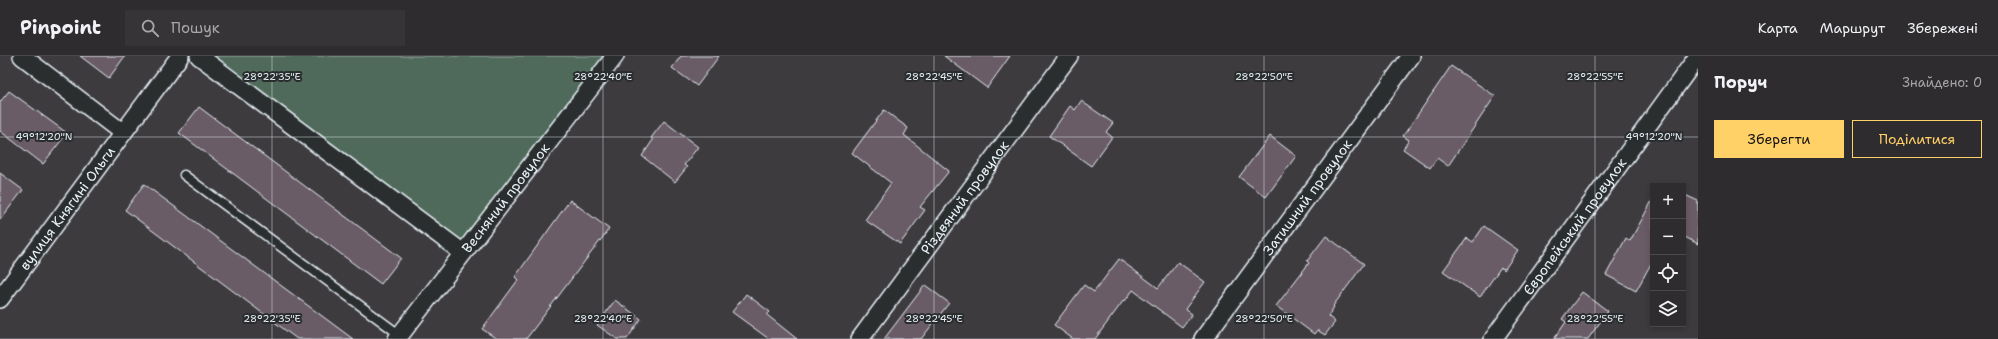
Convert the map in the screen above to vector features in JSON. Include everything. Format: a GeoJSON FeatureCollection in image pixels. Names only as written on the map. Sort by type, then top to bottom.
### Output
{"type":"FeatureCollection","features":[{"type":"Feature","properties":{"kind":"street","name":"вулиця Княгині Ольги"},"geometry":{"type":"LineString","coordinates":[[22,56],[123,133]]}},
{"type":"Feature","properties":{"kind":"street","name":"вулиця Княгині Ольги"},"geometry":{"type":"LineString","coordinates":[[0,299],[5,280],[123,133],[180,56]]}},
{"type":"Feature","properties":{"kind":"street"},"geometry":{"type":"LineString","coordinates":[[199,56],[462,252]]}},
{"type":"Feature","properties":{"kind":"street","name":"Весняний провулок"},"geometry":{"type":"LineString","coordinates":[[398,337],[614,56]]}},
{"type":"Feature","properties":{"kind":"street","name":"Різдвяний провулок"},"geometry":{"type":"LineString","coordinates":[[860,339],[1069,56]]}},
{"type":"Feature","properties":{"kind":"street","name":"Затишний провулок"},"geometry":{"type":"LineString","coordinates":[[1203,339],[1411,56]]}},
{"type":"Feature","properties":{"kind":"street","name":"Європейський провулок"},"geometry":{"type":"LineString","coordinates":[[1493,339],[1698,56]]}},
{"type":"Feature","properties":{"kind":"lane"},"geometry":{"type":"LineString","coordinates":[[184,175],[398,337]]}},
{"type":"Feature","properties":{"kind":"green space"},"geometry":{"type":"Polygon","coordinates":[[[199,56],[615,56],[462,252],[199,56]]]}},
{"type":"Feature","properties":{"kind":"building"},"geometry":{"type":"Polygon","coordinates":[[[80,56],[125,56],[109,78],[80,56]]]}},
{"type":"Feature","properties":{"kind":"building"},"geometry":{"type":"Polygon","coordinates":[[[681,56],[719,56],[697,86],[672,68],[681,56]]]}},
{"type":"Feature","properties":{"kind":"building"},"geometry":{"type":"Polygon","coordinates":[[[944,56],[1010,56],[987,88],[944,56]]]}},
{"type":"Feature","properties":{"kind":"building"},"geometry":{"type":"Polygon","coordinates":[[[1451,66],[1495,96],[1448,166],[1437,158],[1430,168],[1403,149],[1409,140],[1403,136],[1451,66]]]}},
{"type":"Feature","properties":{"kind":"building"},"geometry":{"type":"Polygon","coordinates":[[[9,91],[67,133],[43,164],[0,131],[0,102],[9,91]]]}},
{"type":"Feature","properties":{"kind":"building"},"geometry":{"type":"Polygon","coordinates":[[[1081,101],[1113,123],[1106,132],[1112,137],[1091,166],[1049,136],[1070,106],[1075,110],[1081,101]]]}},
{"type":"Feature","properties":{"kind":"building"},"geometry":{"type":"Polygon","coordinates":[[[199,107],[401,258],[381,284],[179,133],[199,107]]]}},
{"type":"Feature","properties":{"kind":"building"},"geometry":{"type":"Polygon","coordinates":[[[884,110],[908,128],[904,135],[949,171],[920,207],[925,210],[900,244],[865,220],[891,183],[852,153],[884,110]]]}},
{"type":"Feature","properties":{"kind":"building"},"geometry":{"type":"Polygon","coordinates":[[[664,121],[698,147],[684,165],[687,167],[675,182],[642,156],[653,140],[651,138],[664,121]]]}},
{"type":"Feature","properties":{"kind":"building"},"geometry":{"type":"Polygon","coordinates":[[[1270,136],[1296,156],[1266,197],[1239,177],[1270,136]]]}},
{"type":"Feature","properties":{"kind":"building"},"geometry":{"type":"Polygon","coordinates":[[[0,173],[23,190],[0,220],[0,173]]]}},
{"type":"Feature","properties":{"kind":"building"},"geometry":{"type":"Polygon","coordinates":[[[144,184],[353,339],[297,339],[125,210],[144,184]]]}},
{"type":"Feature","properties":{"kind":"building"},"geometry":{"type":"Polygon","coordinates":[[[1686,195],[1698,201],[1698,244],[1686,238],[1686,195]]]}},
{"type":"Feature","properties":{"kind":"building"},"geometry":{"type":"Polygon","coordinates":[[[570,200],[609,229],[526,339],[497,339],[482,329],[518,280],[515,277],[570,200]]]}},
{"type":"Feature","properties":{"kind":"building"},"geometry":{"type":"Polygon","coordinates":[[[1650,204],[1650,265],[1636,291],[1606,275],[1626,238],[1630,241],[1650,204]]]}},
{"type":"Feature","properties":{"kind":"building"},"geometry":{"type":"Polygon","coordinates":[[[1484,226],[1518,250],[1504,270],[1501,267],[1480,297],[1443,271],[1467,238],[1473,242],[1484,226]]]}},
{"type":"Feature","properties":{"kind":"building"},"geometry":{"type":"Polygon","coordinates":[[[1326,236],[1364,264],[1333,306],[1334,307],[1328,316],[1335,322],[1325,335],[1317,330],[1314,334],[1276,306],[1309,263],[1307,261],[1326,236]]]}},
{"type":"Feature","properties":{"kind":"building"},"geometry":{"type":"Polygon","coordinates":[[[1119,259],[1158,288],[1178,262],[1205,282],[1185,309],[1192,314],[1182,327],[1133,290],[1095,339],[1073,339],[1054,325],[1084,285],[1094,292],[1119,259]]]}},
{"type":"Feature","properties":{"kind":"building"},"geometry":{"type":"Polygon","coordinates":[[[925,285],[949,303],[921,339],[884,339],[925,285]]]}},
{"type":"Feature","properties":{"kind":"building"},"geometry":{"type":"Polygon","coordinates":[[[1582,292],[1608,311],[1588,339],[1554,339],[1566,322],[1562,319],[1582,292]]]}},
{"type":"Feature","properties":{"kind":"building"},"geometry":{"type":"Polygon","coordinates":[[[746,294],[770,312],[767,315],[797,339],[769,339],[732,312],[746,294]]]}},
{"type":"Feature","properties":{"kind":"building"},"geometry":{"type":"Polygon","coordinates":[[[615,300],[641,319],[627,339],[617,339],[597,325],[615,300]]]}}]}
